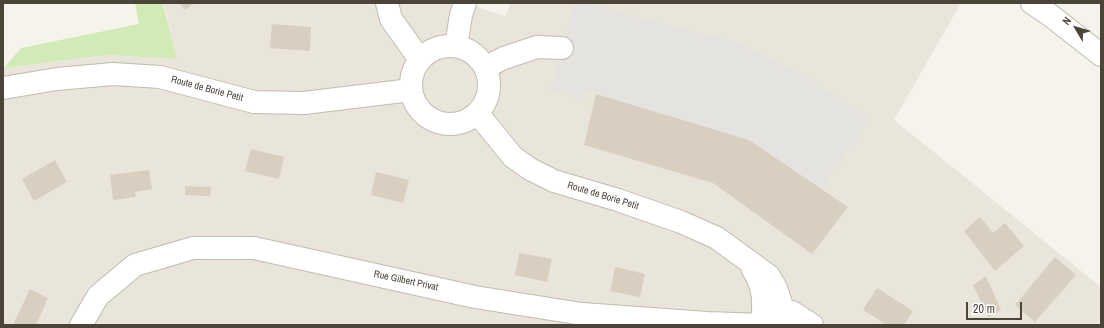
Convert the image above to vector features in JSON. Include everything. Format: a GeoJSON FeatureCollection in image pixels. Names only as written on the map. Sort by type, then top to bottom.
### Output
{"type":"FeatureCollection","features":[{"type":"Feature","properties":{"kind":"street"},"geometry":{"type":"LineString","coordinates":[[388,3],[391,18],[416,54],[422,58]]}},
{"type":"Feature","properties":{"kind":"street"},"geometry":{"type":"LineString","coordinates":[[456,46],[461,15],[465,3]]}},
{"type":"Feature","properties":{"kind":"street"},"geometry":{"type":"LineString","coordinates":[[1032,3],[1050,15],[1101,56]]}},
{"type":"Feature","properties":{"kind":"street"},"geometry":{"type":"LineString","coordinates":[[456,46],[468,50],[478,57],[486,67],[490,79],[490,92],[485,104],[478,114],[468,121],[456,124],[444,124],[432,120],[422,113],[415,102],[411,90],[412,79],[415,68],[422,58],[429,52],[437,48],[456,46]]}},
{"type":"Feature","properties":{"kind":"street"},"geometry":{"type":"LineString","coordinates":[[486,67],[504,58],[537,47],[562,48]]}},
{"type":"Feature","properties":{"kind":"street","name":"Route de Borie Petit"},"geometry":{"type":"LineString","coordinates":[[3,88],[57,79],[113,74],[160,77],[254,102],[304,103],[411,90]]}},
{"type":"Feature","properties":{"kind":"street","name":"Route de Borie Petit"},"geometry":{"type":"LineString","coordinates":[[478,114],[513,157],[530,169],[554,181],[618,200],[680,222],[716,238],[744,257],[760,280],[764,308],[768,321]]}},
{"type":"Feature","properties":{"kind":"street","name":"Rue Gilbert Privat"},"geometry":{"type":"LineString","coordinates":[[81,325],[98,296],[135,265],[193,248],[254,248],[475,297],[582,314],[707,323],[768,321],[792,312],[812,325]]}},
{"type":"Feature","properties":{"kind":"shaded area"},"geometry":{"type":"Polygon","coordinates":[[[164,3],[465,3],[505,16],[511,3],[961,3],[894,120],[1101,287],[1101,320],[1097,325],[3,325],[4,68],[106,55],[177,59],[164,3]]]}},
{"type":"Feature","properties":{"kind":"shaded area"},"geometry":{"type":"Polygon","coordinates":[[[575,3],[582,3],[732,41],[800,74],[870,119],[821,189],[749,140],[586,91],[583,99],[551,90],[575,3]]]}},
{"type":"Feature","properties":{"kind":"green space"},"geometry":{"type":"Polygon","coordinates":[[[135,3],[163,3],[177,59],[106,55],[4,68],[21,48],[139,24],[135,3]]]}},
{"type":"Feature","properties":{"kind":"building"},"geometry":{"type":"Polygon","coordinates":[[[180,3],[194,3],[185,10],[180,3]]]}},
{"type":"Feature","properties":{"kind":"building"},"geometry":{"type":"Polygon","coordinates":[[[272,24],[311,27],[310,51],[270,48],[272,24]]]}},
{"type":"Feature","properties":{"kind":"building"},"geometry":{"type":"Polygon","coordinates":[[[596,94],[749,140],[848,207],[812,254],[713,183],[584,145],[596,94]]]}},
{"type":"Feature","properties":{"kind":"building"},"geometry":{"type":"Polygon","coordinates":[[[251,149],[284,157],[279,179],[245,171],[251,149]]]}},
{"type":"Feature","properties":{"kind":"building"},"geometry":{"type":"Polygon","coordinates":[[[55,160],[67,182],[34,201],[22,179],[55,160]]]}},
{"type":"Feature","properties":{"kind":"building"},"geometry":{"type":"Polygon","coordinates":[[[149,170],[152,189],[135,192],[136,197],[113,200],[110,175],[149,170]]]}},
{"type":"Feature","properties":{"kind":"building"},"geometry":{"type":"Polygon","coordinates":[[[376,172],[409,180],[403,203],[371,195],[376,172]]]}},
{"type":"Feature","properties":{"kind":"building"},"geometry":{"type":"Polygon","coordinates":[[[185,186],[211,187],[210,196],[185,195],[185,186]]]}},
{"type":"Feature","properties":{"kind":"building"},"geometry":{"type":"Polygon","coordinates":[[[980,217],[993,233],[1005,223],[1024,246],[995,271],[964,231],[980,217]]]}},
{"type":"Feature","properties":{"kind":"building"},"geometry":{"type":"Polygon","coordinates":[[[519,253],[552,259],[547,282],[515,275],[519,253]]]}},
{"type":"Feature","properties":{"kind":"building"},"geometry":{"type":"Polygon","coordinates":[[[1055,257],[1076,275],[1035,322],[1015,305],[1055,257]]]}},
{"type":"Feature","properties":{"kind":"building"},"geometry":{"type":"Polygon","coordinates":[[[615,267],[645,274],[640,297],[610,291],[615,267]]]}},
{"type":"Feature","properties":{"kind":"building"},"geometry":{"type":"Polygon","coordinates":[[[986,276],[1001,310],[988,317],[973,285],[986,276]]]}},
{"type":"Feature","properties":{"kind":"building"},"geometry":{"type":"Polygon","coordinates":[[[877,288],[913,311],[904,325],[887,325],[863,310],[877,288]]]}},
{"type":"Feature","properties":{"kind":"building"},"geometry":{"type":"Polygon","coordinates":[[[30,289],[48,298],[36,325],[13,325],[30,289]]]}}]}
